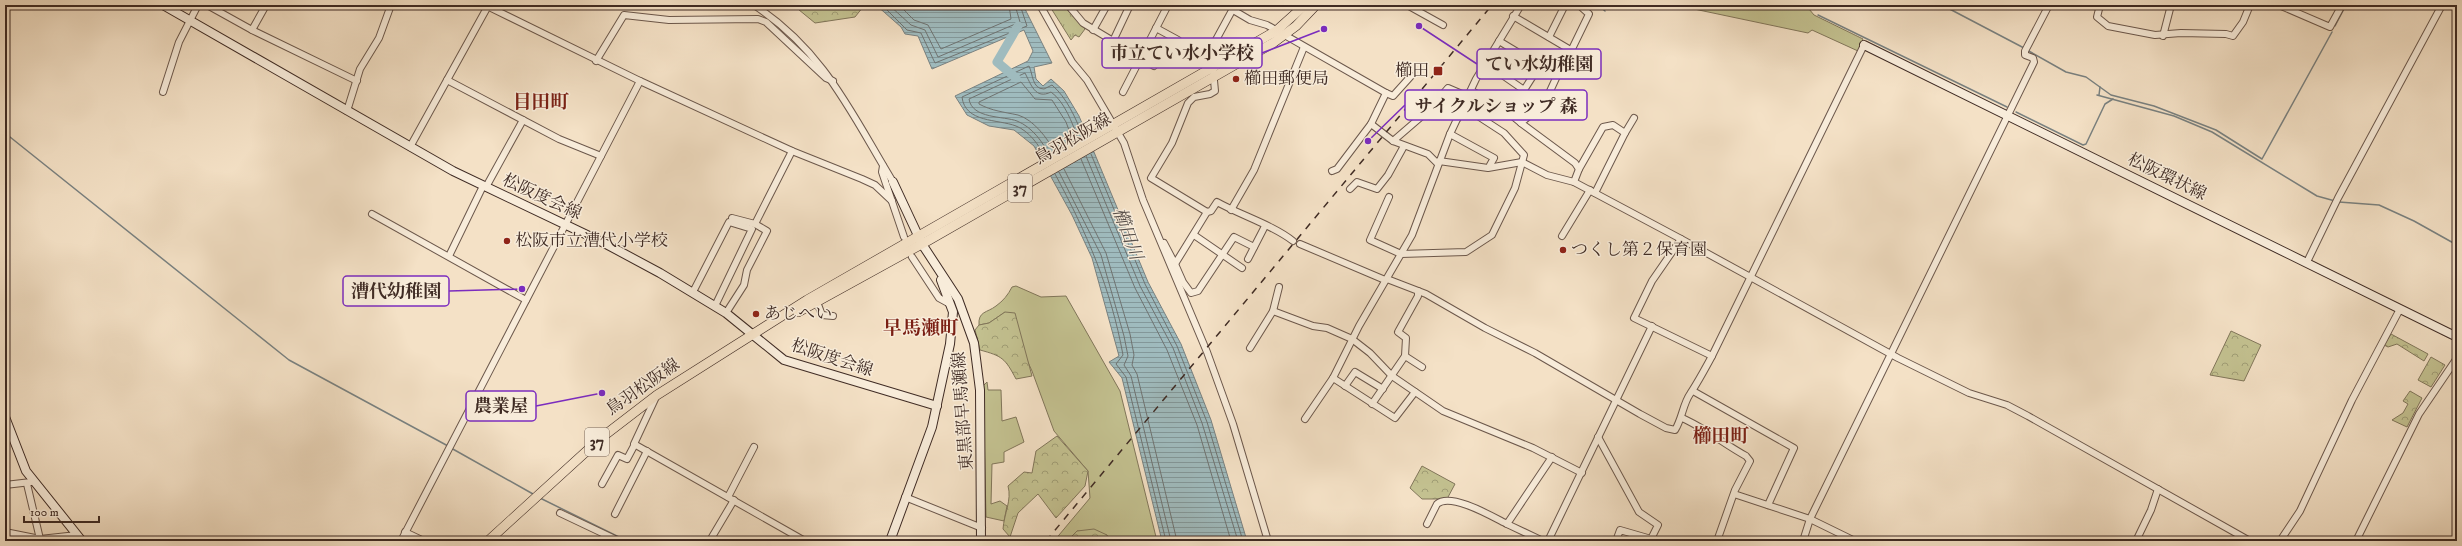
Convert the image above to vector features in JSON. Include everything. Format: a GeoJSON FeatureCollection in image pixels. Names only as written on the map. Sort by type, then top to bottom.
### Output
{"type":"FeatureCollection","features":[{"type":"Feature","properties":{"kind":"main road","name":"松阪度会線"},"geometry":{"type":"LineString","coordinates":[[163,5],[190,19],[410,147],[485,186],[566,224],[634,259],[693,292],[726,313],[776,354],[790,363],[936,406]]}},
{"type":"Feature","properties":{"kind":"main road","name":"鳥羽松阪線"},"geometry":{"type":"LineString","coordinates":[[1280,33],[1305,5]]}},
{"type":"Feature","properties":{"kind":"main road","name":"鳥羽松阪線"},"geometry":{"type":"LineString","coordinates":[[753,334],[817,302],[924,238],[1214,72],[1280,33],[1316,5]]}},
{"type":"Feature","properties":{"kind":"main road","name":"松阪環状線"},"geometry":{"type":"LineString","coordinates":[[1864,45],[2457,337]]}},
{"type":"Feature","properties":{"kind":"main road","name":"東黒部早馬瀬線"},"geometry":{"type":"LineString","coordinates":[[893,182],[924,238],[936,268],[961,306],[976,357],[980,390],[981,541]]}},
{"type":"Feature","properties":{"kind":"main road","name":"鳥羽松阪線"},"geometry":{"type":"LineString","coordinates":[[488,541],[601,438],[657,395],[807,300],[924,238]]}},
{"type":"Feature","properties":{"kind":"main road"},"geometry":{"type":"LineString","coordinates":[[890,541],[930,431],[952,331],[953,317],[950,304],[936,268]]}},
{"type":"Feature","properties":{"kind":"main road"},"geometry":{"type":"LineString","coordinates":[[5,417],[7,427],[30,483],[79,538]]}},
{"type":"Feature","properties":{"kind":"street"},"geometry":{"type":"LineString","coordinates":[[163,92],[179,42],[198,5]]}},
{"type":"Feature","properties":{"kind":"street"},"geometry":{"type":"LineString","coordinates":[[207,5],[252,30],[357,81]]}},
{"type":"Feature","properties":{"kind":"street"},"geometry":{"type":"LineString","coordinates":[[252,30],[266,5]]}},
{"type":"Feature","properties":{"kind":"street"},"geometry":{"type":"LineString","coordinates":[[346,111],[364,60],[378,38],[388,18],[391,5]]}},
{"type":"Feature","properties":{"kind":"street"},"geometry":{"type":"LineString","coordinates":[[754,5],[806,47],[833,81],[893,182]]}},
{"type":"Feature","properties":{"kind":"street"},"geometry":{"type":"LineString","coordinates":[[1040,5],[1072,62],[1087,80],[1112,130],[1124,143],[1159,238],[1207,352],[1233,424],[1268,541]]}},
{"type":"Feature","properties":{"kind":"street"},"geometry":{"type":"LineString","coordinates":[[1068,5],[1074,8],[1084,23],[1093,30],[1154,66]]}},
{"type":"Feature","properties":{"kind":"street"},"geometry":{"type":"LineString","coordinates":[[1093,30],[1106,5]]}},
{"type":"Feature","properties":{"kind":"street"},"geometry":{"type":"LineString","coordinates":[[1113,41],[1130,5]]}},
{"type":"Feature","properties":{"kind":"street"},"geometry":{"type":"LineString","coordinates":[[1123,92],[1168,5]]}},
{"type":"Feature","properties":{"kind":"street"},"geometry":{"type":"LineString","coordinates":[[1407,5],[1443,24]]}},
{"type":"Feature","properties":{"kind":"street"},"geometry":{"type":"LineString","coordinates":[[1420,12],[1423,5]]}},
{"type":"Feature","properties":{"kind":"street"},"geometry":{"type":"LineString","coordinates":[[1305,419],[1333,378],[1352,339],[1412,235],[1427,201],[1439,162],[1450,134],[1485,64],[1521,5]]}},
{"type":"Feature","properties":{"kind":"street"},"geometry":{"type":"LineString","coordinates":[[1549,37],[1565,5]]}},
{"type":"Feature","properties":{"kind":"street"},"geometry":{"type":"LineString","coordinates":[[1571,51],[1589,14],[1579,5]]}},
{"type":"Feature","properties":{"kind":"street"},"geometry":{"type":"LineString","coordinates":[[1803,541],[1810,519],[2034,62],[2034,58],[2025,56],[2026,50],[2049,5]]}},
{"type":"Feature","properties":{"kind":"street"},"geometry":{"type":"LineString","coordinates":[[2100,5],[2097,17],[2108,26],[2163,36],[2181,33],[2226,34],[2233,36],[2244,22],[2250,5]]}},
{"type":"Feature","properties":{"kind":"street"},"geometry":{"type":"LineString","coordinates":[[2163,36],[2171,5]]}},
{"type":"Feature","properties":{"kind":"street"},"geometry":{"type":"LineString","coordinates":[[2279,5],[2330,27],[2342,5]]}},
{"type":"Feature","properties":{"kind":"street"},"geometry":{"type":"LineString","coordinates":[[2307,262],[2337,200],[2442,5]]}},
{"type":"Feature","properties":{"kind":"street"},"geometry":{"type":"LineString","coordinates":[[410,147],[487,6],[596,61],[792,151],[875,185],[892,201]]}},
{"type":"Feature","properties":{"kind":"street"},"geometry":{"type":"LineString","coordinates":[[1207,212],[1151,178],[1172,143],[1188,103],[1194,97],[1214,92],[1212,46],[1234,8],[1393,96],[1410,76]]}},
{"type":"Feature","properties":{"kind":"street"},"geometry":{"type":"LineString","coordinates":[[596,61],[624,15],[669,20],[758,19],[766,22],[826,78],[833,81]]}},
{"type":"Feature","properties":{"kind":"street"},"geometry":{"type":"LineString","coordinates":[[1513,16],[1579,55]]}},
{"type":"Feature","properties":{"kind":"street"},"geometry":{"type":"LineString","coordinates":[[1156,28],[1178,40]]}},
{"type":"Feature","properties":{"kind":"street"},"geometry":{"type":"LineString","coordinates":[[1500,41],[1557,76],[1545,102],[1521,123]]}},
{"type":"Feature","properties":{"kind":"street"},"geometry":{"type":"LineString","coordinates":[[1300,244],[1418,291],[1616,399],[1666,428],[1676,430],[1682,418],[1689,395],[1693,391],[1712,356],[1864,45]]}},
{"type":"Feature","properties":{"kind":"street"},"geometry":{"type":"LineString","coordinates":[[1231,210],[1254,170],[1304,47]]}},
{"type":"Feature","properties":{"kind":"street"},"geometry":{"type":"LineString","coordinates":[[1485,64],[1524,90],[1540,65]]}},
{"type":"Feature","properties":{"kind":"street"},"geometry":{"type":"LineString","coordinates":[[447,80],[559,140],[600,156]]}},
{"type":"Feature","properties":{"kind":"street"},"geometry":{"type":"LineString","coordinates":[[401,541],[451,448],[600,156],[640,81]]}},
{"type":"Feature","properties":{"kind":"street"},"geometry":{"type":"LineString","coordinates":[[1393,141],[1434,104],[1448,88],[1468,97]]}},
{"type":"Feature","properties":{"kind":"street"},"geometry":{"type":"LineString","coordinates":[[1472,91],[1504,110]]}},
{"type":"Feature","properties":{"kind":"street"},"geometry":{"type":"LineString","coordinates":[[1332,171],[1337,169],[1371,124],[1386,93]]}},
{"type":"Feature","properties":{"kind":"street"},"geometry":{"type":"LineString","coordinates":[[1434,104],[1458,118]]}},
{"type":"Feature","properties":{"kind":"street"},"geometry":{"type":"LineString","coordinates":[[1389,197],[1370,240],[1401,254],[1466,252],[1492,236],[1515,188],[1523,163],[1523,153],[1504,133],[1464,107]]}},
{"type":"Feature","properties":{"kind":"street"},"geometry":{"type":"LineString","coordinates":[[1510,114],[1559,150],[1579,169]]}},
{"type":"Feature","properties":{"kind":"street"},"geometry":{"type":"LineString","coordinates":[[1562,236],[1592,192],[1634,118]]}},
{"type":"Feature","properties":{"kind":"street"},"geometry":{"type":"LineString","coordinates":[[450,256],[485,186],[523,120]]}},
{"type":"Feature","properties":{"kind":"street"},"geometry":{"type":"LineString","coordinates":[[1371,124],[1393,141],[1428,154],[1439,162],[1488,168],[1523,163],[1547,175],[1574,182],[1681,238],[1891,354],[1969,393],[2007,405],[2084,446],[2250,541]]}},
{"type":"Feature","properties":{"kind":"street"},"geometry":{"type":"LineString","coordinates":[[1574,182],[1579,169],[1603,127],[1615,125],[1625,133]]}},
{"type":"Feature","properties":{"kind":"street"},"geometry":{"type":"LineString","coordinates":[[1450,134],[1494,158],[1490,165]]}},
{"type":"Feature","properties":{"kind":"street"},"geometry":{"type":"LineString","coordinates":[[1350,189],[1358,182],[1377,189],[1382,180],[1388,175],[1404,146]]}},
{"type":"Feature","properties":{"kind":"street"},"geometry":{"type":"LineString","coordinates":[[755,224],[792,151]]}},
{"type":"Feature","properties":{"kind":"street"},"geometry":{"type":"LineString","coordinates":[[883,166],[882,172],[904,237]]}},
{"type":"Feature","properties":{"kind":"street"},"geometry":{"type":"LineString","coordinates":[[1175,264],[1207,212],[1211,211],[1217,202],[1265,226],[1286,234],[1293,241]]}},
{"type":"Feature","properties":{"kind":"street"},"geometry":{"type":"LineString","coordinates":[[372,214],[450,256],[526,300]]}},
{"type":"Feature","properties":{"kind":"street"},"geometry":{"type":"LineString","coordinates":[[726,313],[744,285],[747,270],[768,231],[755,224],[732,218]]}},
{"type":"Feature","properties":{"kind":"street"},"geometry":{"type":"LineString","coordinates":[[693,292],[729,222],[752,229],[715,306]]}},
{"type":"Feature","properties":{"kind":"street"},"geometry":{"type":"LineString","coordinates":[[1248,259],[1265,226]]}},
{"type":"Feature","properties":{"kind":"street"},"geometry":{"type":"LineString","coordinates":[[1194,235],[1242,268]]}},
{"type":"Feature","properties":{"kind":"street"},"geometry":{"type":"LineString","coordinates":[[1159,238],[1164,243],[1175,264],[1182,282],[1191,293],[1198,291],[1234,237],[1254,247]]}},
{"type":"Feature","properties":{"kind":"street"},"geometry":{"type":"LineString","coordinates":[[1681,238],[1652,281],[1634,318],[1712,356]]}},
{"type":"Feature","properties":{"kind":"street"},"geometry":{"type":"LineString","coordinates":[[912,257],[940,298],[950,304]]}},
{"type":"Feature","properties":{"kind":"street"},"geometry":{"type":"LineString","coordinates":[[1250,348],[1273,311],[1280,286]]}},
{"type":"Feature","properties":{"kind":"street"},"geometry":{"type":"LineString","coordinates":[[1372,404],[1404,356],[1406,338],[1398,332],[1418,296],[1418,291]]}},
{"type":"Feature","properties":{"kind":"street"},"geometry":{"type":"LineString","coordinates":[[817,302],[822,315],[833,316]]}},
{"type":"Feature","properties":{"kind":"street"},"geometry":{"type":"LineString","coordinates":[[2280,541],[2300,511],[2352,400],[2400,309]]}},
{"type":"Feature","properties":{"kind":"street"},"geometry":{"type":"LineString","coordinates":[[1273,311],[1313,326],[1327,328],[1352,339],[1370,353],[1392,376],[1414,392],[1453,416],[1582,472]]}},
{"type":"Feature","properties":{"kind":"street"},"geometry":{"type":"LineString","coordinates":[[1548,541],[1652,326]]}},
{"type":"Feature","properties":{"kind":"street"},"geometry":{"type":"LineString","coordinates":[[1404,356],[1422,367]]}},
{"type":"Feature","properties":{"kind":"street"},"geometry":{"type":"LineString","coordinates":[[2356,541],[2419,414],[2457,358]]}},
{"type":"Feature","properties":{"kind":"street"},"geometry":{"type":"LineString","coordinates":[[1345,386],[1355,372],[1383,389]]}},
{"type":"Feature","properties":{"kind":"street"},"geometry":{"type":"LineString","coordinates":[[1333,378],[1395,418],[1414,392]]}},
{"type":"Feature","properties":{"kind":"street"},"geometry":{"type":"LineString","coordinates":[[1693,391],[1794,448],[1768,506]]}},
{"type":"Feature","properties":{"kind":"street"},"geometry":{"type":"LineString","coordinates":[[602,484],[618,455],[627,459],[657,395]]}},
{"type":"Feature","properties":{"kind":"street"},"geometry":{"type":"LineString","coordinates":[[1682,418],[1706,429],[1718,440],[1749,458],[1749,465],[1734,494],[1717,541]]}},
{"type":"Feature","properties":{"kind":"street"},"geometry":{"type":"LineString","coordinates":[[1598,437],[1639,512],[1658,525],[1651,538]]}},
{"type":"Feature","properties":{"kind":"street"},"geometry":{"type":"LineString","coordinates":[[635,444],[805,541]]}},
{"type":"Feature","properties":{"kind":"street"},"geometry":{"type":"LineString","coordinates":[[712,537],[754,447]]}},
{"type":"Feature","properties":{"kind":"street"},"geometry":{"type":"LineString","coordinates":[[615,514],[647,451]]}},
{"type":"Feature","properties":{"kind":"street"},"geometry":{"type":"LineString","coordinates":[[1508,524],[1552,458]]}},
{"type":"Feature","properties":{"kind":"street"},"geometry":{"type":"LineString","coordinates":[[5,485],[30,483],[40,539]]}},
{"type":"Feature","properties":{"kind":"street"},"geometry":{"type":"LineString","coordinates":[[2136,541],[2152,510],[2158,489]]}},
{"type":"Feature","properties":{"kind":"street"},"geometry":{"type":"LineString","coordinates":[[1734,494],[1810,519],[1854,541]]}},
{"type":"Feature","properties":{"kind":"street"},"geometry":{"type":"LineString","coordinates":[[905,497],[982,528]]}},
{"type":"Feature","properties":{"kind":"street"},"geometry":{"type":"LineString","coordinates":[[1427,524],[1437,504],[1442,502],[1468,504],[1543,541]]}},
{"type":"Feature","properties":{"kind":"street"},"geometry":{"type":"LineString","coordinates":[[560,513],[620,541]]}},
{"type":"Feature","properties":{"kind":"street"},"geometry":{"type":"LineString","coordinates":[[1616,541],[1620,530],[1658,541]]}},
{"type":"Feature","properties":{"kind":"street"},"geometry":{"type":"LineString","coordinates":[[5,532],[40,539],[79,538]]}},
{"type":"Feature","properties":{"kind":"street"},"geometry":{"type":"LineString","coordinates":[[405,532],[424,541]]}},
{"type":"Feature","properties":{"kind":"street"},"geometry":{"type":"LineString","coordinates":[[1526,541],[1529,534]]}},
{"type":"Feature","properties":{"kind":"green space"},"geometry":{"type":"Polygon","coordinates":[[[793,5],[863,5],[863,7],[855,17],[815,23],[793,5]]]}},
{"type":"Feature","properties":{"kind":"green space"},"geometry":{"type":"Polygon","coordinates":[[[1049,5],[1063,5],[1085,29],[1079,37],[1075,35],[1071,40],[1049,5]]]}},
{"type":"Feature","properties":{"kind":"green space"},"geometry":{"type":"Polygon","coordinates":[[[1675,5],[1796,5],[1809,9],[1814,15],[1863,39],[1858,51],[1812,30],[1808,33],[1675,5]]]}},
{"type":"Feature","properties":{"kind":"green space"},"geometry":{"type":"Polygon","coordinates":[[[1016,286],[1041,297],[1066,296],[1120,391],[1157,541],[1109,541],[1107,535],[1077,531],[1067,541],[1054,541],[1090,498],[1088,471],[1054,431],[1032,371],[1005,312],[989,323],[979,325],[980,317],[999,304],[1009,293],[1012,287],[1016,286]]]}},
{"type":"Feature","properties":{"kind":"green space"},"geometry":{"type":"Polygon","coordinates":[[[1005,312],[1015,313],[1032,376],[1016,379],[1006,362],[998,356],[980,350],[975,330],[979,325],[989,323],[1005,312]]]}},
{"type":"Feature","properties":{"kind":"green space"},"geometry":{"type":"Polygon","coordinates":[[[2231,331],[2261,345],[2244,381],[2210,375],[2231,331]]]}},
{"type":"Feature","properties":{"kind":"green space"},"geometry":{"type":"Polygon","coordinates":[[[2391,334],[2428,354],[2424,361],[2397,344],[2388,347],[2384,345],[2391,334]]]}},
{"type":"Feature","properties":{"kind":"green space"},"geometry":{"type":"Polygon","coordinates":[[[2431,357],[2445,365],[2431,387],[2418,380],[2431,357]]]}},
{"type":"Feature","properties":{"kind":"green space"},"geometry":{"type":"Polygon","coordinates":[[[987,382],[988,390],[1001,390],[1002,421],[1016,417],[1024,442],[1004,452],[1004,462],[992,464],[991,504],[1000,501],[1007,506],[1004,521],[986,517],[983,386],[987,382]]]}},
{"type":"Feature","properties":{"kind":"green space"},"geometry":{"type":"Polygon","coordinates":[[[2410,391],[2422,398],[2407,427],[2392,420],[2403,413],[2408,404],[2403,401],[2410,391]]]}},
{"type":"Feature","properties":{"kind":"green space"},"geometry":{"type":"Polygon","coordinates":[[[1057,436],[1088,471],[1085,486],[1056,518],[1038,494],[1018,513],[1010,537],[1003,529],[1009,497],[1008,486],[1024,472],[1032,473],[1036,451],[1057,436]]]}},
{"type":"Feature","properties":{"kind":"green space"},"geometry":{"type":"Polygon","coordinates":[[[1422,466],[1455,484],[1447,499],[1422,499],[1410,488],[1422,466]]]}},
{"type":"Feature","properties":{"kind":"green space"},"geometry":{"type":"Polygon","coordinates":[[[1094,529],[1107,535],[1109,541],[1067,541],[1077,531],[1094,529]]]}},
{"type":"Feature","properties":{"kind":"water"},"geometry":{"type":"Polygon","coordinates":[[[876,5],[1023,5],[1052,63],[1034,67],[1036,79],[1043,86],[1051,79],[1064,91],[1079,116],[1148,282],[1181,344],[1211,420],[1247,541],[1162,541],[1122,378],[1109,362],[1119,356],[1092,258],[1072,215],[1034,146],[1014,130],[989,126],[967,115],[955,96],[1028,61],[1033,51],[1024,30],[932,69],[918,36],[905,34],[901,27],[876,5]]]}},
{"type":"Feature","properties":{"kind":"waterway"},"geometry":{"type":"LineString","coordinates":[[1598,5],[1605,11]]}},
{"type":"Feature","properties":{"kind":"waterway"},"geometry":{"type":"LineString","coordinates":[[1942,5],[2024,48]]}},
{"type":"Feature","properties":{"kind":"waterway"},"geometry":{"type":"LineString","coordinates":[[2335,26],[2346,5]]}},
{"type":"Feature","properties":{"kind":"waterway"},"geometry":{"type":"LineString","coordinates":[[1818,15],[2007,107]]}},
{"type":"Feature","properties":{"kind":"waterway","name":"櫛田川"},"geometry":{"type":"LineString","coordinates":[[1016,78],[997,62],[1018,26]]}},
{"type":"Feature","properties":{"kind":"waterway"},"geometry":{"type":"LineString","coordinates":[[2027,50],[2066,72],[2086,77],[2111,95],[2154,106],[2216,130],[2262,159],[2332,32]]}},
{"type":"Feature","properties":{"kind":"waterway"},"geometry":{"type":"LineString","coordinates":[[2099,95],[2100,87]]}},
{"type":"Feature","properties":{"kind":"waterway"},"geometry":{"type":"LineString","coordinates":[[2097,95],[2174,116],[2212,132],[2317,196],[2335,201]]}},
{"type":"Feature","properties":{"kind":"waterway"},"geometry":{"type":"LineString","coordinates":[[2016,112],[2083,145],[2086,144],[2105,104],[2113,99]]}},
{"type":"Feature","properties":{"kind":"waterway"},"geometry":{"type":"LineString","coordinates":[[5,133],[289,360],[448,446]]}},
{"type":"Feature","properties":{"kind":"waterway"},"geometry":{"type":"LineString","coordinates":[[2339,202],[2379,205],[2414,221],[2457,245]]}},
{"type":"Feature","properties":{"kind":"waterway"},"geometry":{"type":"LineString","coordinates":[[451,448],[533,494]]}},
{"type":"Feature","properties":{"kind":"waterway"},"geometry":{"type":"LineString","coordinates":[[540,498],[627,541]]}},
{"type":"Feature","properties":{"kind":"railway"},"geometry":{"type":"LineString","coordinates":[[1046,541],[1492,5]]}},
{"type":"Feature","properties":{"kind":"place","name":"てい水幼稚園"},"geometry":{"type":"Point","coordinates":[1419,26]}},
{"type":"Feature","properties":{"kind":"place","name":"市立てい水小学校"},"geometry":{"type":"Point","coordinates":[1324,29]}},
{"type":"Feature","properties":{"kind":"place","name":"櫛田"},"geometry":{"type":"Point","coordinates":[1438,71]}},
{"type":"Feature","properties":{"kind":"place","name":"櫛田郵便局"},"geometry":{"type":"Point","coordinates":[1236,79]}},
{"type":"Feature","properties":{"kind":"place","name":"サイクルショップ 森"},"geometry":{"type":"Point","coordinates":[1368,141]}},
{"type":"Feature","properties":{"kind":"place","name":"松阪市立漕代小学校"},"geometry":{"type":"Point","coordinates":[507,241]}},
{"type":"Feature","properties":{"kind":"place","name":"つくし第２保育園"},"geometry":{"type":"Point","coordinates":[1563,250]}},
{"type":"Feature","properties":{"kind":"place","name":"漕代幼稚園"},"geometry":{"type":"Point","coordinates":[522,289]}},
{"type":"Feature","properties":{"kind":"place","name":"あじへい"},"geometry":{"type":"Point","coordinates":[756,314]}},
{"type":"Feature","properties":{"kind":"place","name":"農業屋"},"geometry":{"type":"Point","coordinates":[602,393]}},
{"type":"Feature","properties":{"kind":"district","name":"目田町"},"geometry":{"type":"Point","coordinates":[541,102]}},
{"type":"Feature","properties":{"kind":"district","name":"早馬瀬町"},"geometry":{"type":"Point","coordinates":[921,328]}},
{"type":"Feature","properties":{"kind":"district","name":"櫛田町"},"geometry":{"type":"Point","coordinates":[1721,436]}}]}
